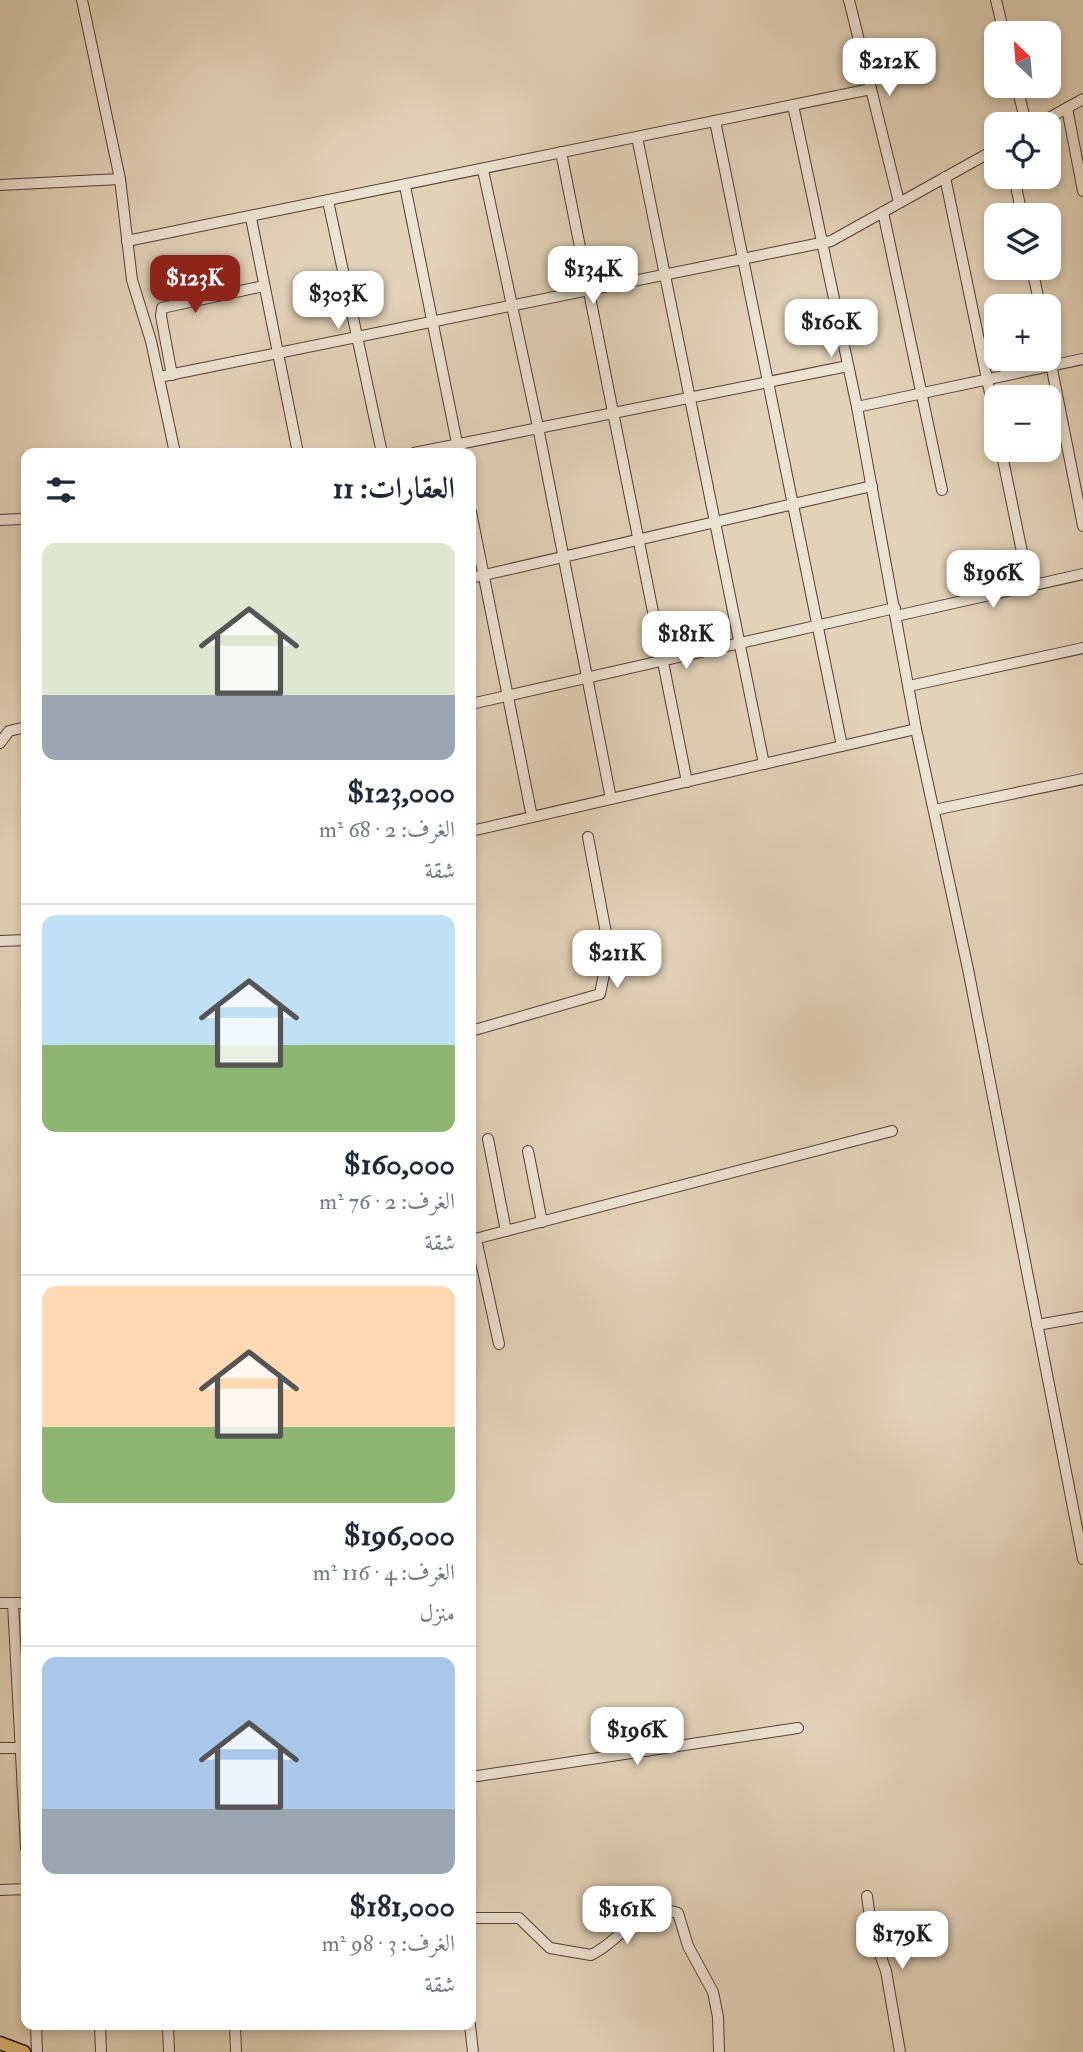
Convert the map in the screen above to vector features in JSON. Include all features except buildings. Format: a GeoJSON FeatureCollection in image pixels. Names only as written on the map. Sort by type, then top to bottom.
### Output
{"type":"FeatureCollection","features":[{"type":"Feature","properties":{"kind":"main road"},"geometry":{"type":"LineString","coordinates":[[0,2043],[24,2052]]}},
{"type":"Feature","properties":{"kind":"street"},"geometry":{"type":"LineString","coordinates":[[82,0],[120,179],[132,280],[159,377],[174,448]]}},
{"type":"Feature","properties":{"kind":"street"},"geometry":{"type":"LineString","coordinates":[[849,0],[899,202]]}},
{"type":"Feature","properties":{"kind":"street"},"geometry":{"type":"LineString","coordinates":[[996,0],[1001,21]]}},
{"type":"Feature","properties":{"kind":"street"},"geometry":{"type":"LineString","coordinates":[[127,241],[251,218],[871,89]]}},
{"type":"Feature","properties":{"kind":"street"},"geometry":{"type":"LineString","coordinates":[[1060,112],[1083,99]]}},
{"type":"Feature","properties":{"kind":"street"},"geometry":{"type":"LineString","coordinates":[[793,105],[857,407],[916,729],[1037,1325],[1078,1513],[1083,1559]]}},
{"type":"Feature","properties":{"kind":"street"},"geometry":{"type":"LineString","coordinates":[[1067,108],[1083,191]]}},
{"type":"Feature","properties":{"kind":"street"},"geometry":{"type":"LineString","coordinates":[[716,121],[842,746]]}},
{"type":"Feature","properties":{"kind":"street"},"geometry":{"type":"LineString","coordinates":[[637,137],[764,764]]}},
{"type":"Feature","properties":{"kind":"street"},"geometry":{"type":"LineString","coordinates":[[561,152],[687,782]]}},
{"type":"Feature","properties":{"kind":"street"},"geometry":{"type":"LineString","coordinates":[[159,377],[821,244],[840,238],[984,156]]}},
{"type":"Feature","properties":{"kind":"street"},"geometry":{"type":"LineString","coordinates":[[483,170],[538,428],[561,557],[611,799]]}},
{"type":"Feature","properties":{"kind":"street"},"geometry":{"type":"LineString","coordinates":[[946,177],[988,385]]}},
{"type":"Feature","properties":{"kind":"street"},"geometry":{"type":"LineString","coordinates":[[0,185],[120,179]]}},
{"type":"Feature","properties":{"kind":"street"},"geometry":{"type":"LineString","coordinates":[[405,186],[459,448]]}},
{"type":"Feature","properties":{"kind":"street"},"geometry":{"type":"LineString","coordinates":[[328,201],[355,338],[381,448]]}},
{"type":"Feature","properties":{"kind":"street"},"geometry":{"type":"LineString","coordinates":[[883,212],[942,490]]}},
{"type":"Feature","properties":{"kind":"street"},"geometry":{"type":"LineString","coordinates":[[251,218],[298,448]]}},
{"type":"Feature","properties":{"kind":"street"},"geometry":{"type":"LineString","coordinates":[[172,375],[161,316],[162,308],[264,286]]}},
{"type":"Feature","properties":{"kind":"street"},"geometry":{"type":"LineString","coordinates":[[1061,363],[1083,359]]}},
{"type":"Feature","properties":{"kind":"street"},"geometry":{"type":"LineString","coordinates":[[463,448],[614,411],[848,366]]}},
{"type":"Feature","properties":{"kind":"street"},"geometry":{"type":"LineString","coordinates":[[857,407],[1025,371]]}},
{"type":"Feature","properties":{"kind":"street"},"geometry":{"type":"LineString","coordinates":[[1052,371],[1083,526]]}},
{"type":"Feature","properties":{"kind":"street"},"geometry":{"type":"LineString","coordinates":[[1003,462],[1029,586]]}},
{"type":"Feature","properties":{"kind":"street"},"geometry":{"type":"LineString","coordinates":[[476,577],[872,486]]}},
{"type":"Feature","properties":{"kind":"street"},"geometry":{"type":"LineString","coordinates":[[0,520],[20,519]]}},
{"type":"Feature","properties":{"kind":"street"},"geometry":{"type":"LineString","coordinates":[[476,538],[532,817]]}},
{"type":"Feature","properties":{"kind":"street"},"geometry":{"type":"LineString","coordinates":[[476,703],[817,625],[1083,574]]}},
{"type":"Feature","properties":{"kind":"street"},"geometry":{"type":"LineString","coordinates":[[909,686],[1083,648]]}},
{"type":"Feature","properties":{"kind":"street"},"geometry":{"type":"LineString","coordinates":[[0,743],[9,731],[21,728]]}},
{"type":"Feature","properties":{"kind":"street"},"geometry":{"type":"LineString","coordinates":[[476,830],[916,729]]}},
{"type":"Feature","properties":{"kind":"street"},"geometry":{"type":"LineString","coordinates":[[934,810],[1083,779]]}},
{"type":"Feature","properties":{"kind":"street"},"geometry":{"type":"LineString","coordinates":[[476,1030],[600,994],[609,949],[588,837]]}},
{"type":"Feature","properties":{"kind":"street"},"geometry":{"type":"LineString","coordinates":[[0,941],[21,940]]}},
{"type":"Feature","properties":{"kind":"street"},"geometry":{"type":"LineString","coordinates":[[476,1238],[892,1131]]}},
{"type":"Feature","properties":{"kind":"street"},"geometry":{"type":"LineString","coordinates":[[488,1139],[506,1231]]}},
{"type":"Feature","properties":{"kind":"street"},"geometry":{"type":"LineString","coordinates":[[528,1152],[542,1222]]}},
{"type":"Feature","properties":{"kind":"street"},"geometry":{"type":"LineString","coordinates":[[476,1251],[499,1344]]}},
{"type":"Feature","properties":{"kind":"street"},"geometry":{"type":"LineString","coordinates":[[1037,1325],[1083,1317]]}},
{"type":"Feature","properties":{"kind":"street"},"geometry":{"type":"LineString","coordinates":[[13,1603],[21,1708]]}},
{"type":"Feature","properties":{"kind":"street"},"geometry":{"type":"LineString","coordinates":[[0,1604],[21,1603]]}},
{"type":"Feature","properties":{"kind":"street"},"geometry":{"type":"LineString","coordinates":[[476,1776],[799,1728]]}},
{"type":"Feature","properties":{"kind":"street"},"geometry":{"type":"LineString","coordinates":[[0,1748],[21,1748]]}},
{"type":"Feature","properties":{"kind":"street"},"geometry":{"type":"LineString","coordinates":[[0,1889],[21,1889]]}},
{"type":"Feature","properties":{"kind":"street"},"geometry":{"type":"LineString","coordinates":[[867,1896],[872,1932],[886,1971],[900,2052]]}},
{"type":"Feature","properties":{"kind":"street"},"geometry":{"type":"LineString","coordinates":[[476,1917],[519,1918],[550,1948],[591,1955],[639,1917],[668,1910],[678,1913],[688,1946],[713,1992],[718,2017],[719,2052]]}},
{"type":"Feature","properties":{"kind":"street"},"geometry":{"type":"LineString","coordinates":[[36,2030],[37,2052]]}},
{"type":"Feature","properties":{"kind":"street"},"geometry":{"type":"LineString","coordinates":[[100,2030],[101,2052]]}},
{"type":"Feature","properties":{"kind":"street"},"geometry":{"type":"LineString","coordinates":[[168,2030],[169,2052]]}},
{"type":"Feature","properties":{"kind":"street"},"geometry":{"type":"LineString","coordinates":[[235,2030],[236,2052]]}},
{"type":"Feature","properties":{"kind":"street"},"geometry":{"type":"LineString","coordinates":[[471,2030],[473,2052]]}}]}
